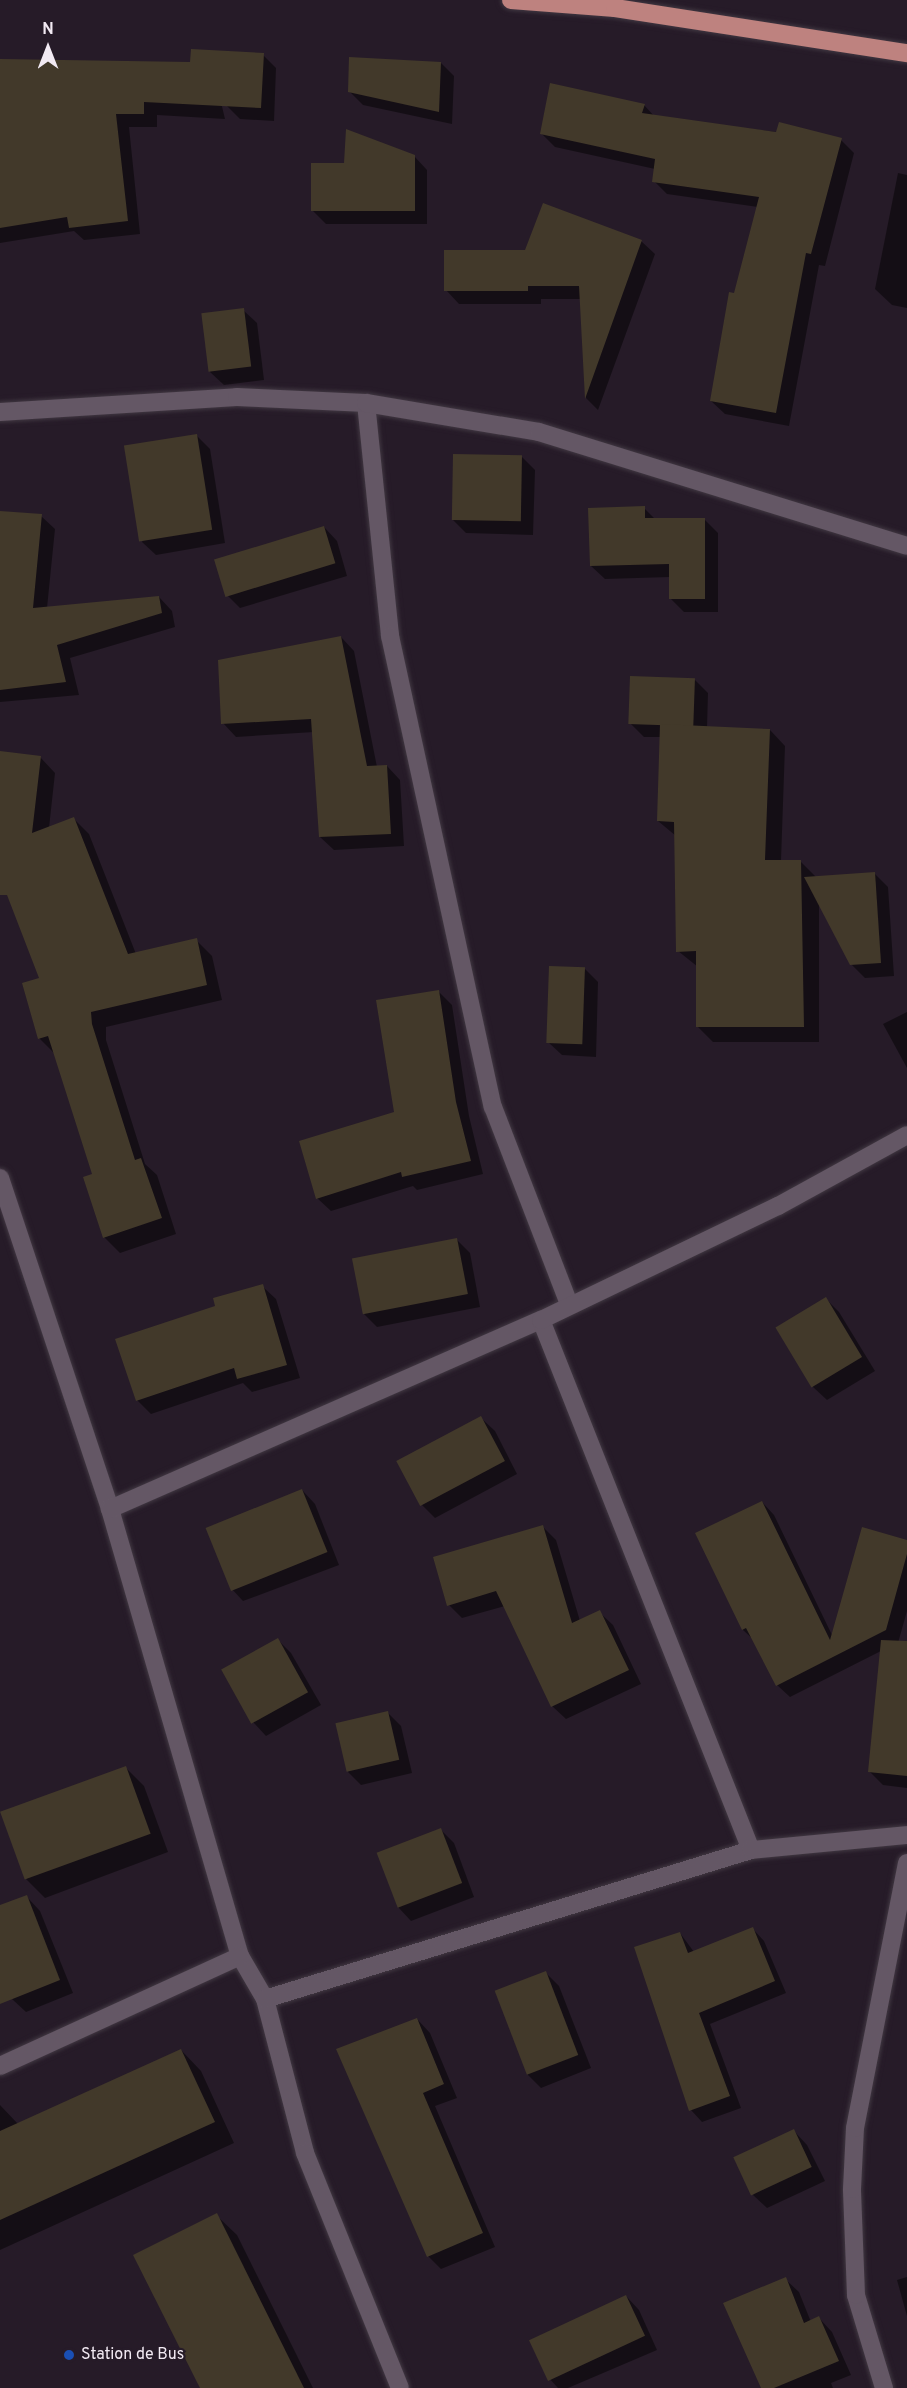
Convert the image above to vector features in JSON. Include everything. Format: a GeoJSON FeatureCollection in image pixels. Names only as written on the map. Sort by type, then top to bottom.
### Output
{"type":"FeatureCollection","features":[{"type":"Feature","properties":{"kind":"main road"},"geometry":{"type":"LineString","coordinates":[[511,0],[615,8],[907,53]]}},
{"type":"Feature","properties":{"kind":"street"},"geometry":{"type":"LineString","coordinates":[[0,412],[237,397],[366,403],[539,432],[907,546]]}},
{"type":"Feature","properties":{"kind":"street"},"geometry":{"type":"LineString","coordinates":[[366,403],[390,636],[493,1107],[569,1304]]}},
{"type":"Feature","properties":{"kind":"street"},"geometry":{"type":"LineString","coordinates":[[110,1509],[541,1320],[569,1304],[778,1206],[907,1136]]}},
{"type":"Feature","properties":{"kind":"street"},"geometry":{"type":"LineString","coordinates":[[0,1178],[110,1509],[240,1956],[265,1999],[305,2153],[400,2388]]}},
{"type":"Feature","properties":{"kind":"street"},"geometry":{"type":"LineString","coordinates":[[541,1320],[752,1850]]}},
{"type":"Feature","properties":{"kind":"street"},"geometry":{"type":"LineString","coordinates":[[265,1999],[752,1850],[907,1835]]}},
{"type":"Feature","properties":{"kind":"street"},"geometry":{"type":"LineString","coordinates":[[884,2388],[856,2295],[852,2189],[855,2128],[907,1863]]}},
{"type":"Feature","properties":{"kind":"street"},"geometry":{"type":"LineString","coordinates":[[0,2066],[240,1956]]}},
{"type":"Feature","properties":{"kind":"building"},"geometry":{"type":"Polygon","coordinates":[[[191,49],[264,53],[261,108],[144,102],[144,114],[116,114],[128,221],[69,228],[67,217],[0,228],[0,59],[190,62],[191,49]]]}},
{"type":"Feature","properties":{"kind":"building"},"geometry":{"type":"Polygon","coordinates":[[[349,57],[441,62],[439,112],[348,92],[349,57]]]}},
{"type":"Feature","properties":{"kind":"building"},"geometry":{"type":"Polygon","coordinates":[[[550,83],[645,104],[642,113],[776,132],[779,122],[842,138],[811,254],[806,253],[776,413],[710,401],[729,292],[734,293],[759,197],[652,182],[655,159],[540,134],[550,83]]]}},
{"type":"Feature","properties":{"kind":"building"},"geometry":{"type":"Polygon","coordinates":[[[346,129],[415,155],[415,211],[311,211],[311,163],[344,163],[346,129]]]}},
{"type":"Feature","properties":{"kind":"building"},"geometry":{"type":"Polygon","coordinates":[[[543,203],[642,240],[585,399],[579,286],[528,286],[528,291],[444,291],[444,250],[525,250],[543,203]]]}},
{"type":"Feature","properties":{"kind":"building"},"geometry":{"type":"Polygon","coordinates":[[[244,308],[251,367],[209,372],[201,313],[244,308]]]}},
{"type":"Feature","properties":{"kind":"building"},"geometry":{"type":"Polygon","coordinates":[[[197,434],[212,530],[139,541],[124,446],[197,434]]]}},
{"type":"Feature","properties":{"kind":"building"},"geometry":{"type":"Polygon","coordinates":[[[453,454],[522,455],[521,521],[452,520],[453,454]]]}},
{"type":"Feature","properties":{"kind":"building"},"geometry":{"type":"Polygon","coordinates":[[[645,506],[645,518],[705,518],[705,599],[669,599],[669,564],[590,566],[588,508],[645,506]]]}},
{"type":"Feature","properties":{"kind":"building"},"geometry":{"type":"Polygon","coordinates":[[[0,511],[42,514],[33,608],[159,596],[162,613],[57,645],[66,682],[0,690],[0,511]]]}},
{"type":"Feature","properties":{"kind":"building"},"geometry":{"type":"Polygon","coordinates":[[[324,526],[335,563],[225,597],[214,560],[324,526]]]}},
{"type":"Feature","properties":{"kind":"building"},"geometry":{"type":"Polygon","coordinates":[[[341,636],[367,766],[387,765],[391,834],[319,837],[311,719],[221,724],[218,660],[341,636]]]}},
{"type":"Feature","properties":{"kind":"building"},"geometry":{"type":"Polygon","coordinates":[[[630,676],[695,678],[693,726],[628,724],[630,676]]]}},
{"type":"Feature","properties":{"kind":"building"},"geometry":{"type":"Polygon","coordinates":[[[660,724],[770,729],[765,860],[801,860],[804,1027],[696,1027],[696,951],[676,952],[674,822],[657,821],[660,724]]]}},
{"type":"Feature","properties":{"kind":"building"},"geometry":{"type":"Polygon","coordinates":[[[0,751],[41,756],[32,833],[74,817],[128,954],[197,938],[207,985],[91,1012],[92,1024],[135,1160],[141,1158],[162,1218],[103,1238],[83,1177],[92,1174],[48,1036],[38,1039],[22,983],[39,978],[7,895],[0,895],[0,751]]]}},
{"type":"Feature","properties":{"kind":"building"},"geometry":{"type":"Polygon","coordinates":[[[875,872],[881,963],[850,965],[804,877],[875,872]]]}},
{"type":"Feature","properties":{"kind":"building"},"geometry":{"type":"Polygon","coordinates":[[[549,966],[585,967],[582,1044],[546,1043],[549,966]]]}},
{"type":"Feature","properties":{"kind":"building"},"geometry":{"type":"Polygon","coordinates":[[[439,990],[456,1102],[471,1161],[402,1177],[401,1172],[316,1199],[299,1141],[394,1112],[376,1000],[439,990]]]}},
{"type":"Feature","properties":{"kind":"building"},"geometry":{"type":"Polygon","coordinates":[[[457,1238],[468,1294],[363,1314],[352,1258],[457,1238]]]}},
{"type":"Feature","properties":{"kind":"building"},"geometry":{"type":"Polygon","coordinates":[[[263,1284],[287,1365],[237,1379],[234,1368],[136,1401],[115,1339],[215,1306],[213,1298],[263,1284]]]}},
{"type":"Feature","properties":{"kind":"building"},"geometry":{"type":"Polygon","coordinates":[[[826,1297],[862,1357],[811,1387],[775,1327],[826,1297]]]}},
{"type":"Feature","properties":{"kind":"building"},"geometry":{"type":"Polygon","coordinates":[[[481,1416],[505,1461],[420,1506],[396,1461],[481,1416]]]}},
{"type":"Feature","properties":{"kind":"building"},"geometry":{"type":"Polygon","coordinates":[[[302,1489],[327,1552],[231,1591],[206,1528],[302,1489]]]}},
{"type":"Feature","properties":{"kind":"building"},"geometry":{"type":"Polygon","coordinates":[[[762,1501],[830,1640],[862,1527],[907,1540],[907,1554],[886,1630],[776,1686],[746,1628],[742,1630],[695,1533],[762,1501]]]}},
{"type":"Feature","properties":{"kind":"building"},"geometry":{"type":"Polygon","coordinates":[[[543,1525],[572,1623],[600,1610],[629,1670],[551,1707],[496,1591],[447,1606],[433,1557],[543,1525]]]}},
{"type":"Feature","properties":{"kind":"building"},"geometry":{"type":"Polygon","coordinates":[[[278,1638],[308,1692],[251,1724],[221,1670],[278,1638]]]}},
{"type":"Feature","properties":{"kind":"building"},"geometry":{"type":"Polygon","coordinates":[[[881,1640],[907,1641],[907,1776],[868,1772],[881,1640]]]}},
{"type":"Feature","properties":{"kind":"building"},"geometry":{"type":"Polygon","coordinates":[[[388,1711],[399,1760],[347,1772],[335,1723],[388,1711]]]}},
{"type":"Feature","properties":{"kind":"building"},"geometry":{"type":"Polygon","coordinates":[[[126,1766],[151,1834],[25,1879],[0,1812],[126,1766]]]}},
{"type":"Feature","properties":{"kind":"building"},"geometry":{"type":"Polygon","coordinates":[[[441,1828],[462,1883],[398,1908],[377,1853],[441,1828]]]}},
{"type":"Feature","properties":{"kind":"building"},"geometry":{"type":"Polygon","coordinates":[[[27,1895],[60,1980],[0,2004],[0,1905],[27,1895]]]}},
{"type":"Feature","properties":{"kind":"building"},"geometry":{"type":"Polygon","coordinates":[[[753,1927],[775,1981],[699,2013],[730,2096],[689,2111],[634,1947],[680,1932],[688,1953],[753,1927]]]}},
{"type":"Feature","properties":{"kind":"building"},"geometry":{"type":"Polygon","coordinates":[[[546,1971],[578,2055],[527,2075],[495,1991],[546,1971]]]}},
{"type":"Feature","properties":{"kind":"building"},"geometry":{"type":"Polygon","coordinates":[[[417,2018],[444,2084],[423,2093],[483,2233],[427,2257],[336,2049],[417,2018]]]}},
{"type":"Feature","properties":{"kind":"building"},"geometry":{"type":"Polygon","coordinates":[[[181,2049],[215,2122],[0,2220],[0,2131],[181,2049]]]}},
{"type":"Feature","properties":{"kind":"building"},"geometry":{"type":"Polygon","coordinates":[[[794,2129],[812,2167],[751,2195],[733,2157],[794,2129]]]}},
{"type":"Feature","properties":{"kind":"building"},"geometry":{"type":"Polygon","coordinates":[[[217,2213],[304,2388],[200,2388],[133,2255],[217,2213]]]}},
{"type":"Feature","properties":{"kind":"building"},"geometry":{"type":"Polygon","coordinates":[[[786,2277],[804,2323],[819,2316],[839,2361],[774,2388],[761,2388],[723,2303],[786,2277]]]}},
{"type":"Feature","properties":{"kind":"building"},"geometry":{"type":"Polygon","coordinates":[[[626,2295],[645,2336],[548,2381],[529,2340],[626,2295]]]}},
{"type":"Feature","properties":{"kind":"place","name":"Station de Bus"},"geometry":{"type":"Point","coordinates":[69,2355]}}]}
